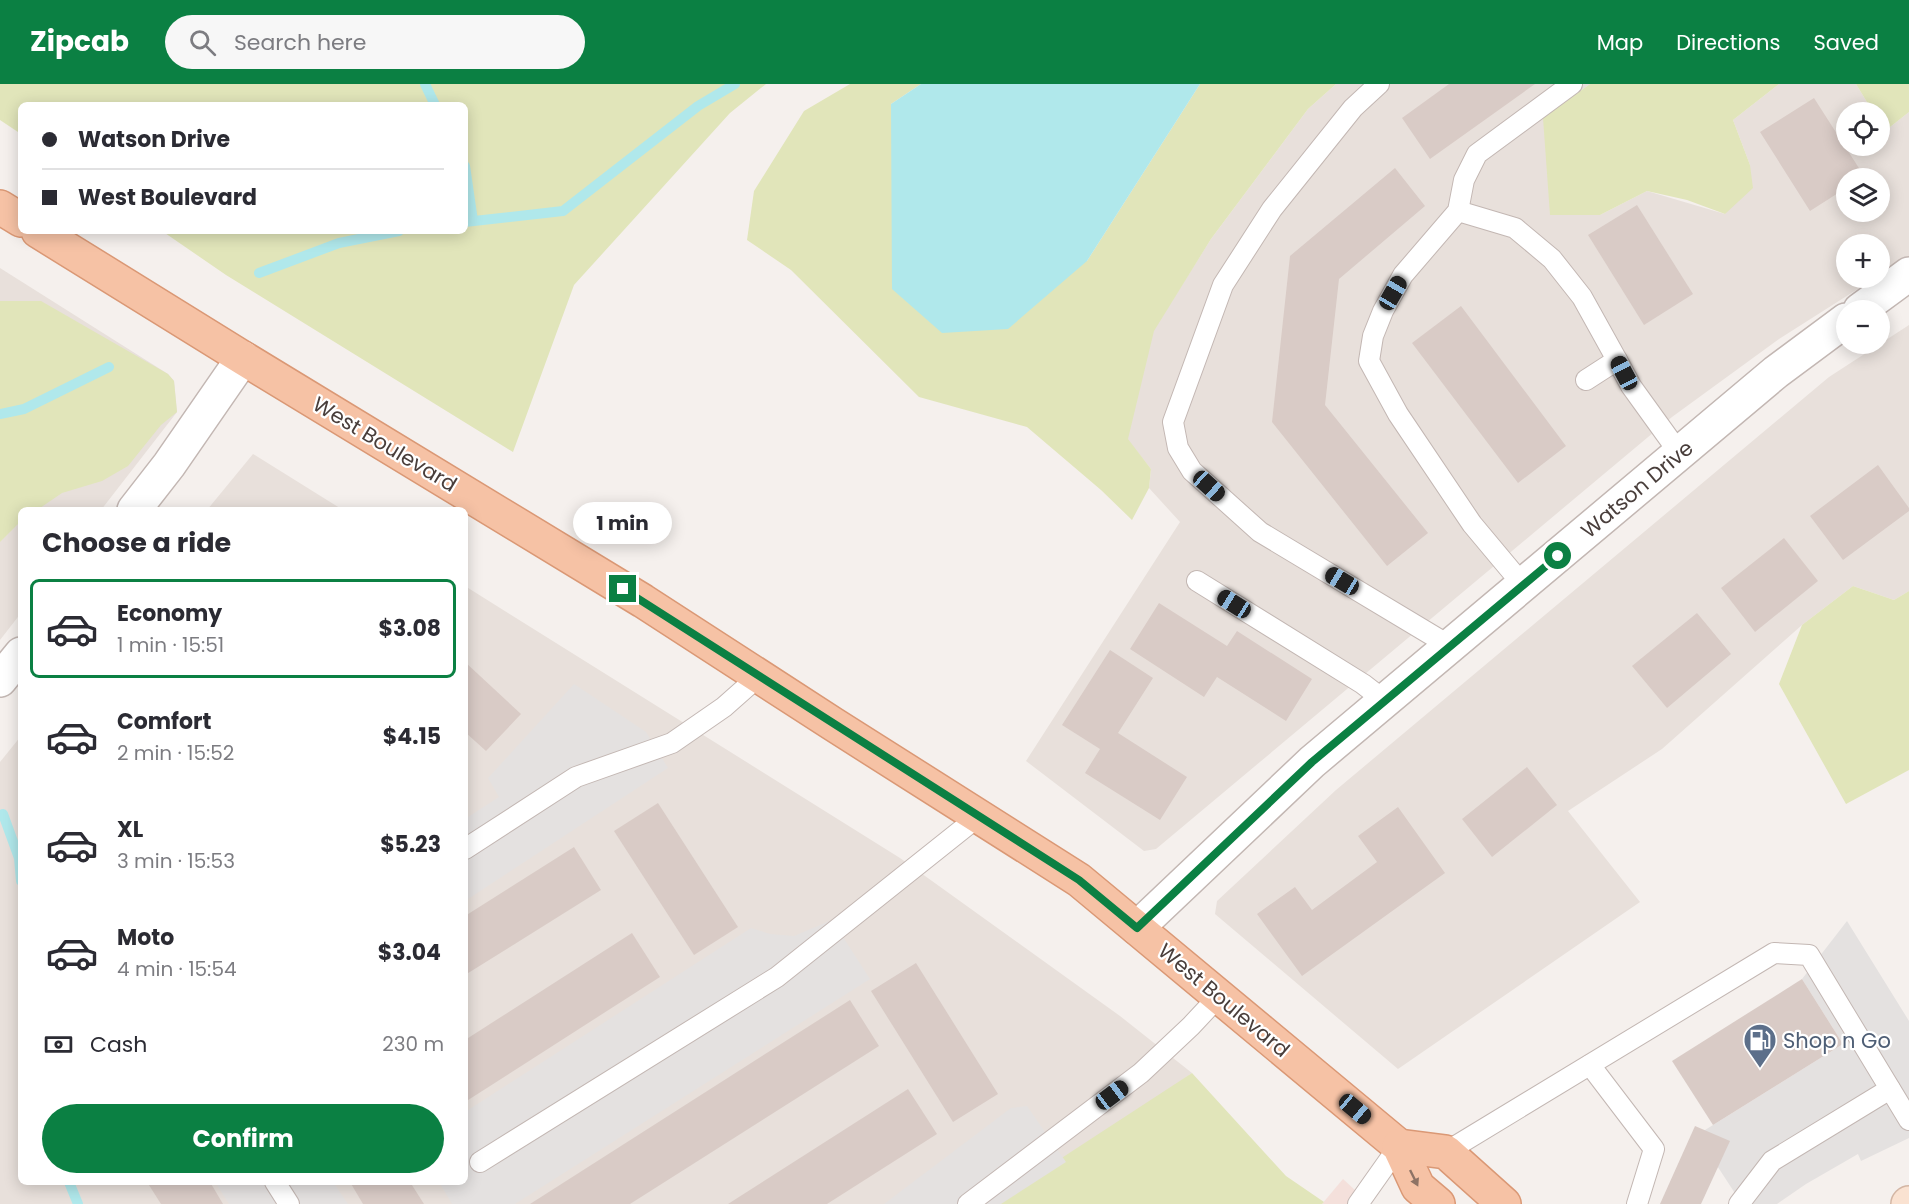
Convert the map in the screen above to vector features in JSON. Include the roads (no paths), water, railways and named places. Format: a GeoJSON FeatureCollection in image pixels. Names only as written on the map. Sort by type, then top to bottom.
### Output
{"type":"FeatureCollection","features":[{"type":"Feature","properties":{"kind":"main road"},"geometry":{"type":"LineString","coordinates":[[0,207],[18,218]]}},
{"type":"Feature","properties":{"kind":"main road","name":"West Boulevard"},"geometry":{"type":"LineString","coordinates":[[43,234],[643,601],[1079,880],[1399,1146],[1418,1187],[1438,1204]]}},
{"type":"Feature","properties":{"kind":"main road"},"geometry":{"type":"LineString","coordinates":[[1399,1146],[1446,1152],[1504,1204]]}},
{"type":"Feature","properties":{"kind":"street"},"geometry":{"type":"LineString","coordinates":[[1874,300],[1909,274]]}},
{"type":"Feature","properties":{"kind":"street","name":"Watson Drive"},"geometry":{"type":"LineString","coordinates":[[1137,928],[1312,762],[1776,372],[1836,327]]}},
{"type":"Feature","properties":{"kind":"street"},"geometry":{"type":"LineString","coordinates":[[138,507],[243,358]]}},
{"type":"Feature","properties":{"kind":"street"},"geometry":{"type":"LineString","coordinates":[[0,680],[18,658]]}},
{"type":"Feature","properties":{"kind":"lane"},"geometry":{"type":"LineString","coordinates":[[1379,84],[1353,108],[1272,209],[1223,285],[1173,422],[1178,448],[1192,471],[1260,532],[1450,646]]}},
{"type":"Feature","properties":{"kind":"lane"},"geometry":{"type":"LineString","coordinates":[[1523,585],[1472,524],[1398,414],[1369,361],[1373,336],[1380,319],[1403,275],[1458,211],[1464,180],[1477,154],[1572,84]]}},
{"type":"Feature","properties":{"kind":"lane"},"geometry":{"type":"LineString","coordinates":[[1458,211],[1515,228],[1552,259],[1582,297],[1631,387],[1680,454]]}},
{"type":"Feature","properties":{"kind":"lane"},"geometry":{"type":"LineString","coordinates":[[1586,380],[1617,360]]}},
{"type":"Feature","properties":{"kind":"lane"},"geometry":{"type":"LineString","coordinates":[[1197,581],[1363,684],[1385,701]]}},
{"type":"Feature","properties":{"kind":"lane"},"geometry":{"type":"LineString","coordinates":[[468,847],[576,777],[672,743],[724,707],[759,676]]}},
{"type":"Feature","properties":{"kind":"lane"},"geometry":{"type":"LineString","coordinates":[[480,1162],[777,977],[979,816]]}},
{"type":"Feature","properties":{"kind":"lane"},"geometry":{"type":"LineString","coordinates":[[1446,1152],[1774,953],[1809,955],[1909,1120]]}},
{"type":"Feature","properties":{"kind":"lane"},"geometry":{"type":"LineString","coordinates":[[968,1204],[1141,1073],[1219,996]]}},
{"type":"Feature","properties":{"kind":"lane"},"geometry":{"type":"LineString","coordinates":[[1590,1065],[1654,1149],[1637,1204]]}},
{"type":"Feature","properties":{"kind":"lane"},"geometry":{"type":"LineString","coordinates":[[1740,1204],[1772,1161],[1890,1089]]}},
{"type":"Feature","properties":{"kind":"lane"},"geometry":{"type":"LineString","coordinates":[[1358,1204],[1399,1146]]}},
{"type":"Feature","properties":{"kind":"lane"},"geometry":{"type":"LineString","coordinates":[[277,1185],[289,1204]]}},
{"type":"Feature","properties":{"kind":"water"},"geometry":{"type":"Polygon","coordinates":[[[921,84],[1200,84],[1087,261],[1008,329],[942,333],[892,289],[891,104],[921,84]]]}},
{"type":"Feature","properties":{"kind":"waterway"},"geometry":{"type":"LineString","coordinates":[[425,84],[434,102]]}},
{"type":"Feature","properties":{"kind":"waterway"},"geometry":{"type":"LineString","coordinates":[[468,222],[563,211],[698,106],[735,84]]}},
{"type":"Feature","properties":{"kind":"waterway"},"geometry":{"type":"LineString","coordinates":[[468,187],[473,221]]}},
{"type":"Feature","properties":{"kind":"waterway"},"geometry":{"type":"LineString","coordinates":[[259,273],[339,243],[384,234]]}},
{"type":"Feature","properties":{"kind":"waterway"},"geometry":{"type":"LineString","coordinates":[[0,414],[24,409],[109,367]]}},
{"type":"Feature","properties":{"kind":"waterway"},"geometry":{"type":"LineString","coordinates":[[3,814],[18,855]]}},
{"type":"Feature","properties":{"kind":"waterway"},"geometry":{"type":"LineString","coordinates":[[70,1185],[78,1204]]}},
{"type":"Feature","properties":{"kind":"place","name":"Shop n Go"},"geometry":{"type":"Point","coordinates":[1760,1069]}}]}
